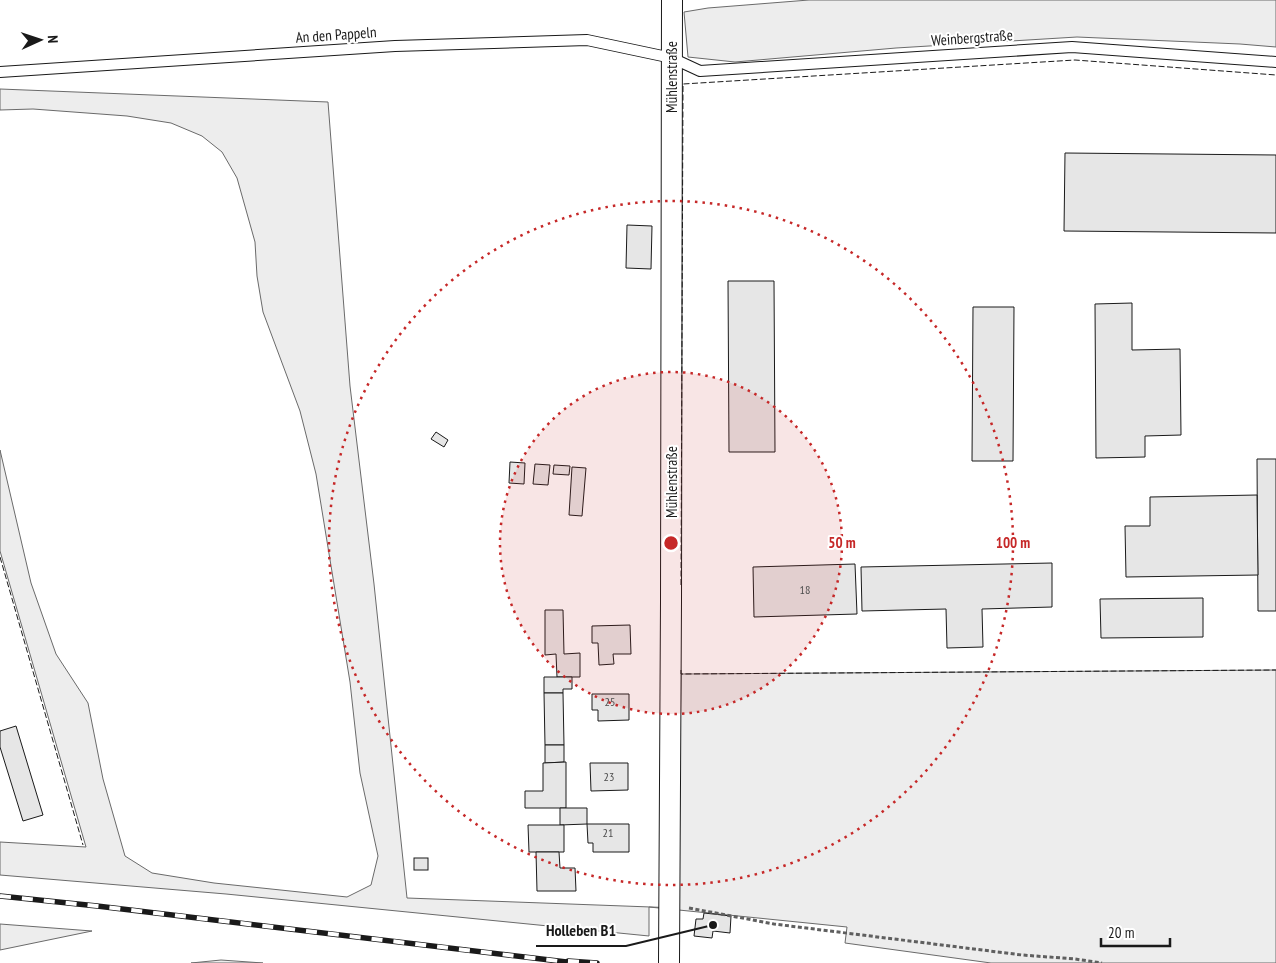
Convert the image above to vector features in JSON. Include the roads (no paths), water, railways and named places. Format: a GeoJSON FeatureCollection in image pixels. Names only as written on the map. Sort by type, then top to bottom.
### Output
{"type":"FeatureCollection","features":[{"type":"Feature","properties":{"kind":"street","name":"Mühlenstraße"},"geometry":{"type":"LineString","coordinates":[[669,963],[672,602],[672,0]]}},
{"type":"Feature","properties":{"kind":"lane","name":"An den Pappeln"},"geometry":{"type":"LineString","coordinates":[[0,72],[395,46],[587,40],[672,58]]}},
{"type":"Feature","properties":{"kind":"lane","name":"Weinbergstraße"},"geometry":{"type":"LineString","coordinates":[[672,58],[700,71],[1072,47],[1276,62]]}},
{"type":"Feature","properties":{"kind":"railway"},"geometry":{"type":"LineString","coordinates":[[0,896],[575,963]]}},
{"type":"Feature","properties":{"kind":"railway"},"geometry":{"type":"LineString","coordinates":[[568,961],[597,963]]}},
{"type":"Feature","properties":{"kind":"place","name":"Holleben B1"},"geometry":{"type":"Point","coordinates":[713,925]}}]}
